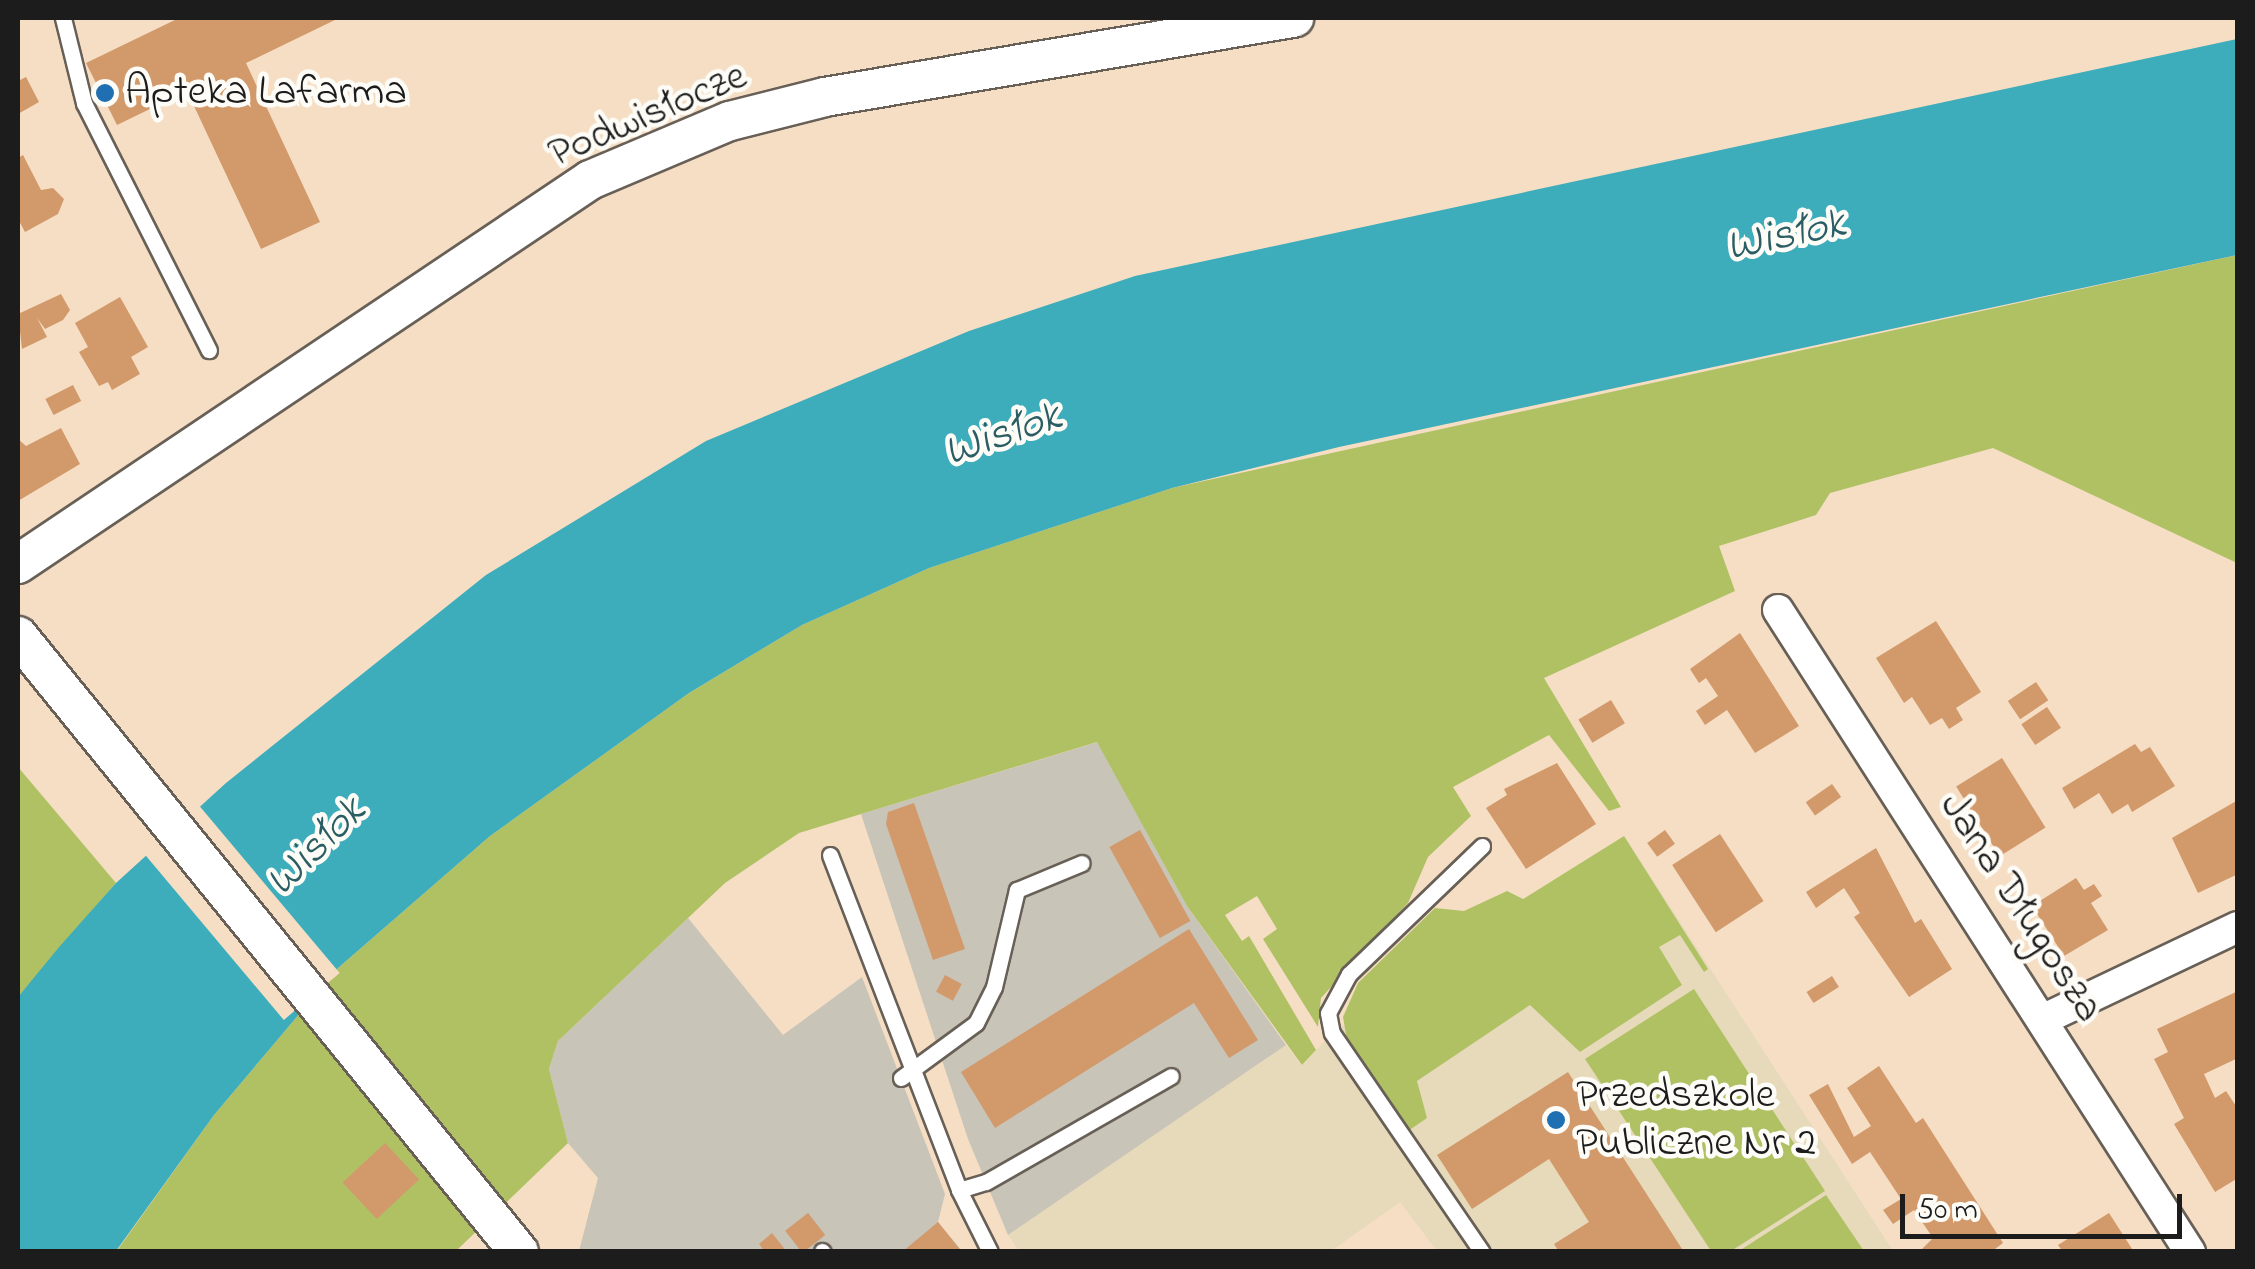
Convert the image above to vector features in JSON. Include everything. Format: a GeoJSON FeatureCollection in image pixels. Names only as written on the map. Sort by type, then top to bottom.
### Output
{"type":"FeatureCollection","features":[{"type":"Feature","properties":{"kind":"street","name":"Podwisłocze"},"geometry":{"type":"LineString","coordinates":[[18,564],[590,180],[730,120],[824,98],[1294,18]]}},
{"type":"Feature","properties":{"kind":"street","name":"Jana Długosza"},"geometry":{"type":"LineString","coordinates":[[1778,610],[2190,1252]]}},
{"type":"Feature","properties":{"kind":"street"},"geometry":{"type":"LineString","coordinates":[[18,636],[100,742],[382,1078],[520,1252]]}},
{"type":"Feature","properties":{"kind":"street"},"geometry":{"type":"LineString","coordinates":[[2042,1020],[2238,927]]}},
{"type":"Feature","properties":{"kind":"lane"},"geometry":{"type":"LineString","coordinates":[[63,18],[84,104],[208,350]]}},
{"type":"Feature","properties":{"kind":"lane"},"geometry":{"type":"LineString","coordinates":[[1482,846],[1349,974],[1328,1012],[1332,1033],[1482,1252]]}},
{"type":"Feature","properties":{"kind":"lane"},"geometry":{"type":"LineString","coordinates":[[830,855],[916,1068],[959,1190],[990,1252]]}},
{"type":"Feature","properties":{"kind":"lane"},"geometry":{"type":"LineString","coordinates":[[900,1078],[976,1023],[994,987],[1016,890],[1082,863]]}},
{"type":"Feature","properties":{"kind":"lane"},"geometry":{"type":"LineString","coordinates":[[959,1190],[986,1182],[1170,1076]]}},
{"type":"Feature","properties":{"kind":"shaded area"},"geometry":{"type":"Polygon","coordinates":[[[1098,742],[1187,906],[1286,1045],[1008,1235],[968,1139],[861,814],[1098,742]]]}},
{"type":"Feature","properties":{"kind":"shaded area"},"geometry":{"type":"Polygon","coordinates":[[[1625,837],[1893,1251],[1437,1251],[1400,1202],[1331,1251],[1020,1252],[1008,1235],[1286,1045],[1302,1066],[1332,1033],[1625,837]]]}},
{"type":"Feature","properties":{"kind":"shaded area"},"geometry":{"type":"Polygon","coordinates":[[[688,918],[783,1035],[862,977],[945,1194],[938,1222],[962,1251],[579,1251],[598,1178],[568,1143],[549,1069],[558,1041],[688,918]]]}},
{"type":"Feature","properties":{"kind":"green space"},"geometry":{"type":"Polygon","coordinates":[[[2237,255],[2237,563],[1993,448],[1830,493],[1816,515],[1719,546],[1735,591],[1544,678],[1621,807],[1609,811],[1549,735],[1453,787],[1471,816],[1428,857],[1408,903],[1321,998],[1318,1027],[1263,939],[1277,929],[1257,896],[1225,915],[1242,941],[1249,936],[1316,1050],[1302,1065],[1187,906],[1097,742],[799,833],[725,883],[558,1041],[549,1069],[568,1143],[456,1251],[116,1252],[214,1115],[338,968],[490,836],[689,693],[802,625],[929,568],[1172,488],[2237,255]]]}},
{"type":"Feature","properties":{"kind":"green space"},"geometry":{"type":"Polygon","coordinates":[[[18,767],[116,883],[18,997],[18,767]]]}},
{"type":"Feature","properties":{"kind":"green space"},"geometry":{"type":"Polygon","coordinates":[[[1624,836],[1708,969],[1704,972],[1680,935],[1659,947],[1682,985],[1580,1052],[1530,1005],[1417,1081],[1427,1118],[1408,1131],[1348,1046],[1343,1017],[1358,983],[1435,908],[1464,911],[1507,891],[1523,899],[1624,836]]]}},
{"type":"Feature","properties":{"kind":"green space"},"geometry":{"type":"Polygon","coordinates":[[[1694,989],[1825,1191],[1731,1251],[1711,1251],[1585,1059],[1694,989]]]}},
{"type":"Feature","properties":{"kind":"green space"},"geometry":{"type":"Polygon","coordinates":[[[1826,1195],[1864,1251],[1739,1251],[1826,1195]]]}},
{"type":"Feature","properties":{"kind":"water","name":"Wisłok"},"geometry":{"type":"Polygon","coordinates":[[[2237,39],[2237,255],[1339,447],[1172,488],[929,568],[802,625],[689,693],[490,836],[338,968],[214,1115],[116,1251],[18,1252],[18,997],[60,946],[116,883],[226,783],[486,575],[706,441],[969,331],[1135,276],[2237,39]]]}},
{"type":"Feature","properties":{"kind":"pier"},"geometry":{"type":"Polygon","coordinates":[[[197,803],[340,973],[284,1020],[141,850],[197,803]]]}},
{"type":"Feature","properties":{"kind":"building"},"geometry":{"type":"Polygon","coordinates":[[[179,18],[339,18],[246,63],[320,222],[261,249],[187,91],[117,125],[86,63],[179,18]]]}},
{"type":"Feature","properties":{"kind":"building"},"geometry":{"type":"Polygon","coordinates":[[[26,77],[39,102],[18,114],[18,81],[26,77]]]}},
{"type":"Feature","properties":{"kind":"building"},"geometry":{"type":"Polygon","coordinates":[[[23,155],[41,190],[53,188],[64,199],[58,214],[25,232],[18,219],[18,158],[23,155]]]}},
{"type":"Feature","properties":{"kind":"building"},"geometry":{"type":"Polygon","coordinates":[[[61,294],[70,310],[63,320],[45,329],[37,318],[47,337],[22,349],[18,314],[61,294]]]}},
{"type":"Feature","properties":{"kind":"building"},"geometry":{"type":"Polygon","coordinates":[[[120,297],[148,347],[131,357],[140,374],[112,390],[108,382],[99,386],[79,352],[88,347],[75,323],[120,297]]]}},
{"type":"Feature","properties":{"kind":"building"},"geometry":{"type":"Polygon","coordinates":[[[73,385],[81,401],[54,415],[45,399],[73,385]]]}},
{"type":"Feature","properties":{"kind":"building"},"geometry":{"type":"Polygon","coordinates":[[[61,428],[80,464],[18,501],[18,439],[26,446],[61,428]]]}},
{"type":"Feature","properties":{"kind":"building"},"geometry":{"type":"Polygon","coordinates":[[[1936,621],[1981,692],[1956,708],[1963,720],[1949,729],[1942,718],[1930,725],[1912,697],[1904,703],[1876,658],[1936,621]]]}},
{"type":"Feature","properties":{"kind":"building"},"geometry":{"type":"Polygon","coordinates":[[[1740,633],[1799,726],[1755,753],[1727,710],[1705,725],[1696,711],[1718,696],[1706,678],[1699,683],[1690,669],[1740,633]]]}},
{"type":"Feature","properties":{"kind":"building"},"geometry":{"type":"Polygon","coordinates":[[[2036,682],[2048,700],[2020,719],[2008,701],[2036,682]]]}},
{"type":"Feature","properties":{"kind":"building"},"geometry":{"type":"Polygon","coordinates":[[[1611,700],[1625,723],[1592,743],[1578,720],[1611,700]]]}},
{"type":"Feature","properties":{"kind":"building"},"geometry":{"type":"Polygon","coordinates":[[[2047,707],[2061,728],[2035,745],[2021,724],[2047,707]]]}},
{"type":"Feature","properties":{"kind":"building"},"geometry":{"type":"Polygon","coordinates":[[[2135,744],[2141,752],[2150,747],[2175,786],[2132,812],[2128,804],[2112,814],[2099,793],[2074,809],[2062,788],[2135,744]]]}},
{"type":"Feature","properties":{"kind":"building"},"geometry":{"type":"Polygon","coordinates":[[[2002,758],[2045,828],[2000,856],[1956,787],[2002,758]]]}},
{"type":"Feature","properties":{"kind":"building"},"geometry":{"type":"Polygon","coordinates":[[[1557,763],[1596,824],[1526,869],[1486,808],[1507,795],[1504,789],[1557,763]]]}},
{"type":"Feature","properties":{"kind":"building"},"geometry":{"type":"Polygon","coordinates":[[[1832,784],[1841,797],[1815,815],[1806,802],[1832,784]]]}},
{"type":"Feature","properties":{"kind":"building"},"geometry":{"type":"Polygon","coordinates":[[[2238,800],[2238,874],[2198,893],[2172,838],[2238,800]]]}},
{"type":"Feature","properties":{"kind":"building"},"geometry":{"type":"Polygon","coordinates":[[[914,803],[965,949],[933,960],[886,824],[888,812],[914,803]]]}},
{"type":"Feature","properties":{"kind":"building"},"geometry":{"type":"Polygon","coordinates":[[[1140,830],[1190,921],[1160,938],[1109,847],[1140,830]]]}},
{"type":"Feature","properties":{"kind":"building"},"geometry":{"type":"Polygon","coordinates":[[[1665,830],[1675,844],[1657,857],[1647,843],[1665,830]]]}},
{"type":"Feature","properties":{"kind":"building"},"geometry":{"type":"Polygon","coordinates":[[[1720,834],[1764,901],[1716,932],[1672,865],[1720,834]]]}},
{"type":"Feature","properties":{"kind":"building"},"geometry":{"type":"Polygon","coordinates":[[[1876,848],[1915,923],[1921,919],[1952,969],[1909,997],[1854,917],[1860,913],[1844,888],[1816,908],[1806,892],[1876,848]]]}},
{"type":"Feature","properties":{"kind":"building"},"geometry":{"type":"Polygon","coordinates":[[[2076,878],[2084,890],[2094,884],[2102,896],[2091,903],[2108,930],[2064,956],[2032,906],[2076,878]]]}},
{"type":"Feature","properties":{"kind":"building"},"geometry":{"type":"Polygon","coordinates":[[[1189,929],[1258,1040],[1229,1058],[1194,1003],[995,1128],[961,1072],[1189,929]]]}},
{"type":"Feature","properties":{"kind":"building"},"geometry":{"type":"Polygon","coordinates":[[[945,975],[962,984],[953,1001],[936,992],[945,975]]]}},
{"type":"Feature","properties":{"kind":"building"},"geometry":{"type":"Polygon","coordinates":[[[1832,976],[1839,987],[1813,1003],[1807,992],[1832,976]]]}},
{"type":"Feature","properties":{"kind":"building"},"geometry":{"type":"Polygon","coordinates":[[[2238,991],[2238,1058],[2204,1074],[2215,1098],[2226,1091],[2238,1109],[2238,1178],[2215,1192],[2174,1124],[2184,1118],[2154,1059],[2168,1052],[2157,1029],[2238,991]]]}},
{"type":"Feature","properties":{"kind":"building"},"geometry":{"type":"Polygon","coordinates":[[[1879,1066],[1916,1123],[1923,1118],[2003,1243],[1991,1252],[1919,1252],[1933,1238],[1914,1210],[1893,1224],[1883,1210],[1901,1199],[1870,1152],[1852,1164],[1809,1095],[1828,1084],[1854,1137],[1871,1126],[1847,1088],[1879,1066]]]}},
{"type":"Feature","properties":{"kind":"building"},"geometry":{"type":"Polygon","coordinates":[[[1568,1072],[1684,1252],[1559,1252],[1554,1244],[1589,1222],[1549,1159],[1472,1209],[1437,1155],[1568,1072]]]}},
{"type":"Feature","properties":{"kind":"building"},"geometry":{"type":"Polygon","coordinates":[[[385,1143],[419,1180],[377,1219],[343,1183],[385,1143]]]}},
{"type":"Feature","properties":{"kind":"building"},"geometry":{"type":"Polygon","coordinates":[[[808,1213],[825,1235],[802,1252],[785,1231],[808,1213]]]}},
{"type":"Feature","properties":{"kind":"building"},"geometry":{"type":"Polygon","coordinates":[[[2109,1213],[2134,1252],[2063,1252],[2058,1245],[2109,1213]]]}},
{"type":"Feature","properties":{"kind":"building"},"geometry":{"type":"Polygon","coordinates":[[[938,1222],[962,1252],[902,1252],[938,1222]]]}},
{"type":"Feature","properties":{"kind":"building"},"geometry":{"type":"Polygon","coordinates":[[[772,1233],[787,1252],[765,1252],[759,1244],[772,1233]]]}},
{"type":"Feature","properties":{"kind":"place","name":"Apteka Lafarma"},"geometry":{"type":"Point","coordinates":[105,93]}},
{"type":"Feature","properties":{"kind":"place","name":"Przedszkole Publiczne Nr 2"},"geometry":{"type":"Point","coordinates":[1556,1120]}}]}
